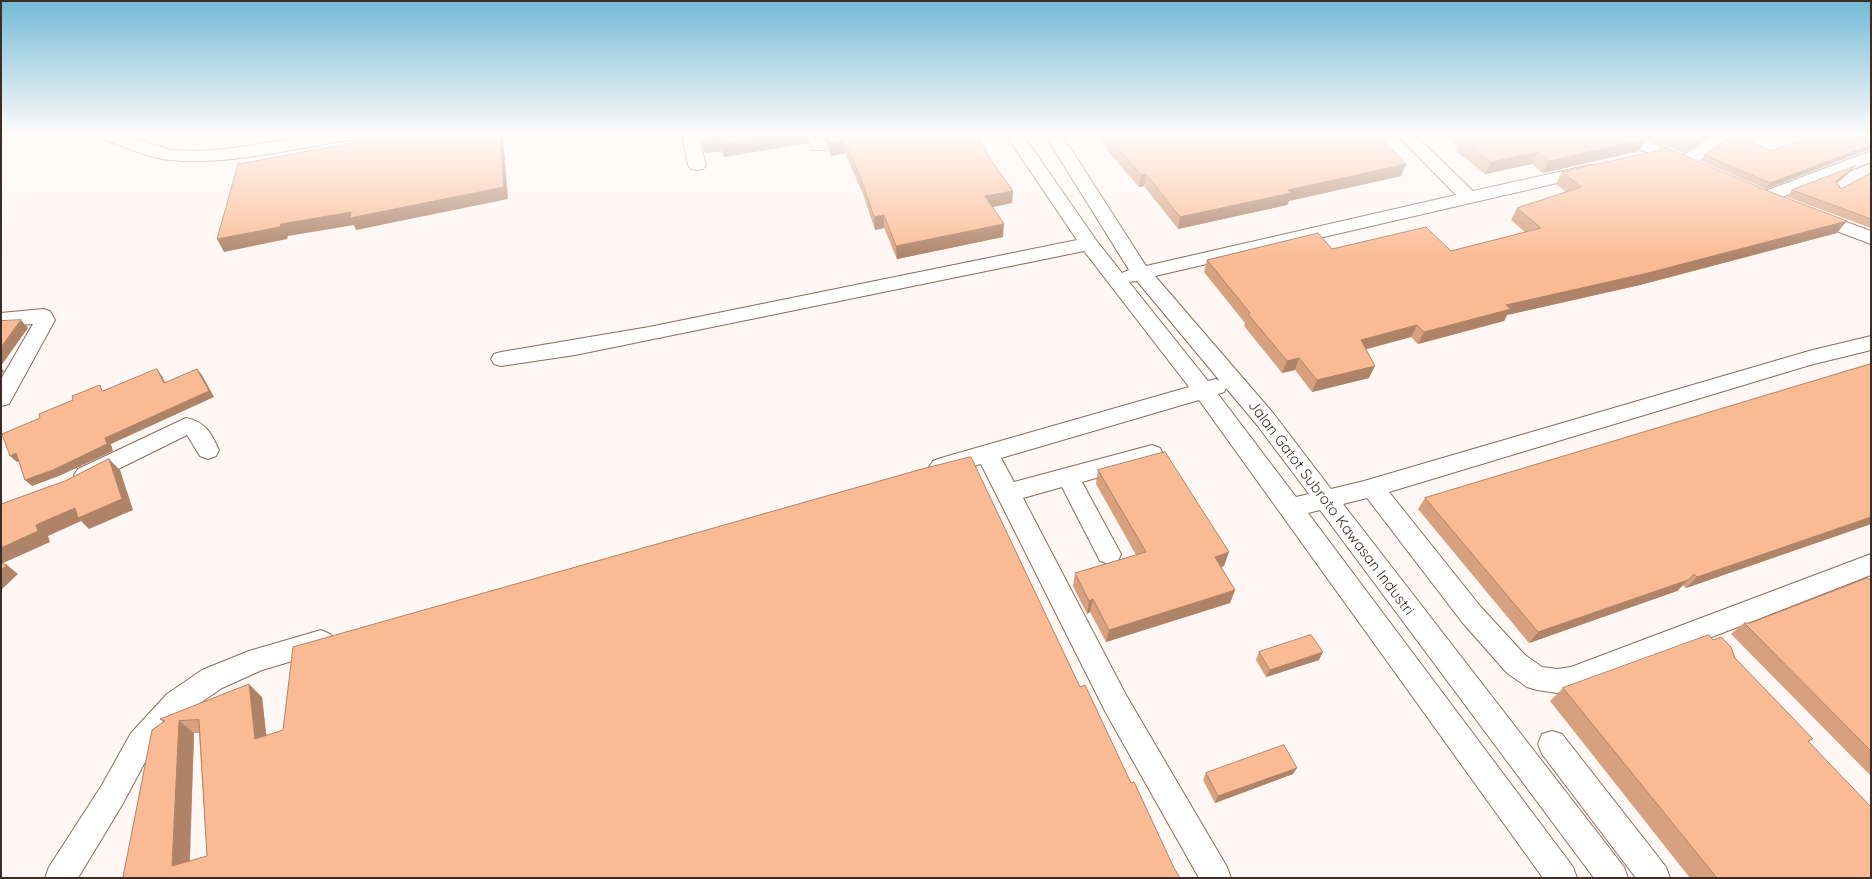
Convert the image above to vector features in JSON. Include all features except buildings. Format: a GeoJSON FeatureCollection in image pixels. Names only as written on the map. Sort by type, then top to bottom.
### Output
{"type":"FeatureCollection","features":[{"type":"Feature","properties":{"kind":"street","name":"Jalan Gatot Subroto Kawasan Industri"},"geometry":{"type":"LineString","coordinates":[[1042,176],[1089,244],[1203,390],[1461,738],[1562,878]]}},
{"type":"Feature","properties":{"kind":"street","name":"Jalan Gatot Subroto Kawasan Industri"},"geometry":{"type":"LineString","coordinates":[[1079,176],[1141,274],[1264,419],[1613,878]]}},
{"type":"Feature","properties":{"kind":"street"},"geometry":{"type":"LineString","coordinates":[[1447,176],[1469,197]]}},
{"type":"Feature","properties":{"kind":"street"},"geometry":{"type":"LineString","coordinates":[[1117,279],[1560,176]]}},
{"type":"Feature","properties":{"kind":"street"},"geometry":{"type":"LineString","coordinates":[[1766,197],[1820,176]]}},
{"type":"Feature","properties":{"kind":"street"},"geometry":{"type":"LineString","coordinates":[[1748,189],[1865,236]]}},
{"type":"Feature","properties":{"kind":"street"},"geometry":{"type":"LineString","coordinates":[[501,359],[714,323],[839,293],[1089,244]]}},
{"type":"Feature","properties":{"kind":"street"},"geometry":{"type":"LineString","coordinates":[[1,320],[43,316],[45,320],[1,398]]}},
{"type":"Feature","properties":{"kind":"street"},"geometry":{"type":"LineString","coordinates":[[1290,508],[1372,487],[1809,358],[1871,343]]}},
{"type":"Feature","properties":{"kind":"street"},"geometry":{"type":"LineString","coordinates":[[919,473],[1203,390],[1234,383]]}},
{"type":"Feature","properties":{"kind":"street"},"geometry":{"type":"LineString","coordinates":[[68,484],[186,426],[192,426],[198,430],[208,450]]}},
{"type":"Feature","properties":{"kind":"street"},"geometry":{"type":"LineString","coordinates":[[986,454],[997,471],[1116,704],[1216,878]]}},
{"type":"Feature","properties":{"kind":"street"},"geometry":{"type":"LineString","coordinates":[[1008,493],[1152,454]]}},
{"type":"Feature","properties":{"kind":"street"},"geometry":{"type":"LineString","coordinates":[[1068,477],[1109,554]]}},
{"type":"Feature","properties":{"kind":"street"},"geometry":{"type":"LineString","coordinates":[[1372,487],[1470,614],[1516,664],[1537,678],[1557,681],[1571,679],[1871,564]]}},
{"type":"Feature","properties":{"kind":"street"},"geometry":{"type":"LineString","coordinates":[[60,878],[112,795],[142,742],[177,703],[212,679],[258,659],[339,638]]}},
{"type":"Feature","properties":{"kind":"street"},"geometry":{"type":"LineString","coordinates":[[1552,744],[1654,878]]}}]}
